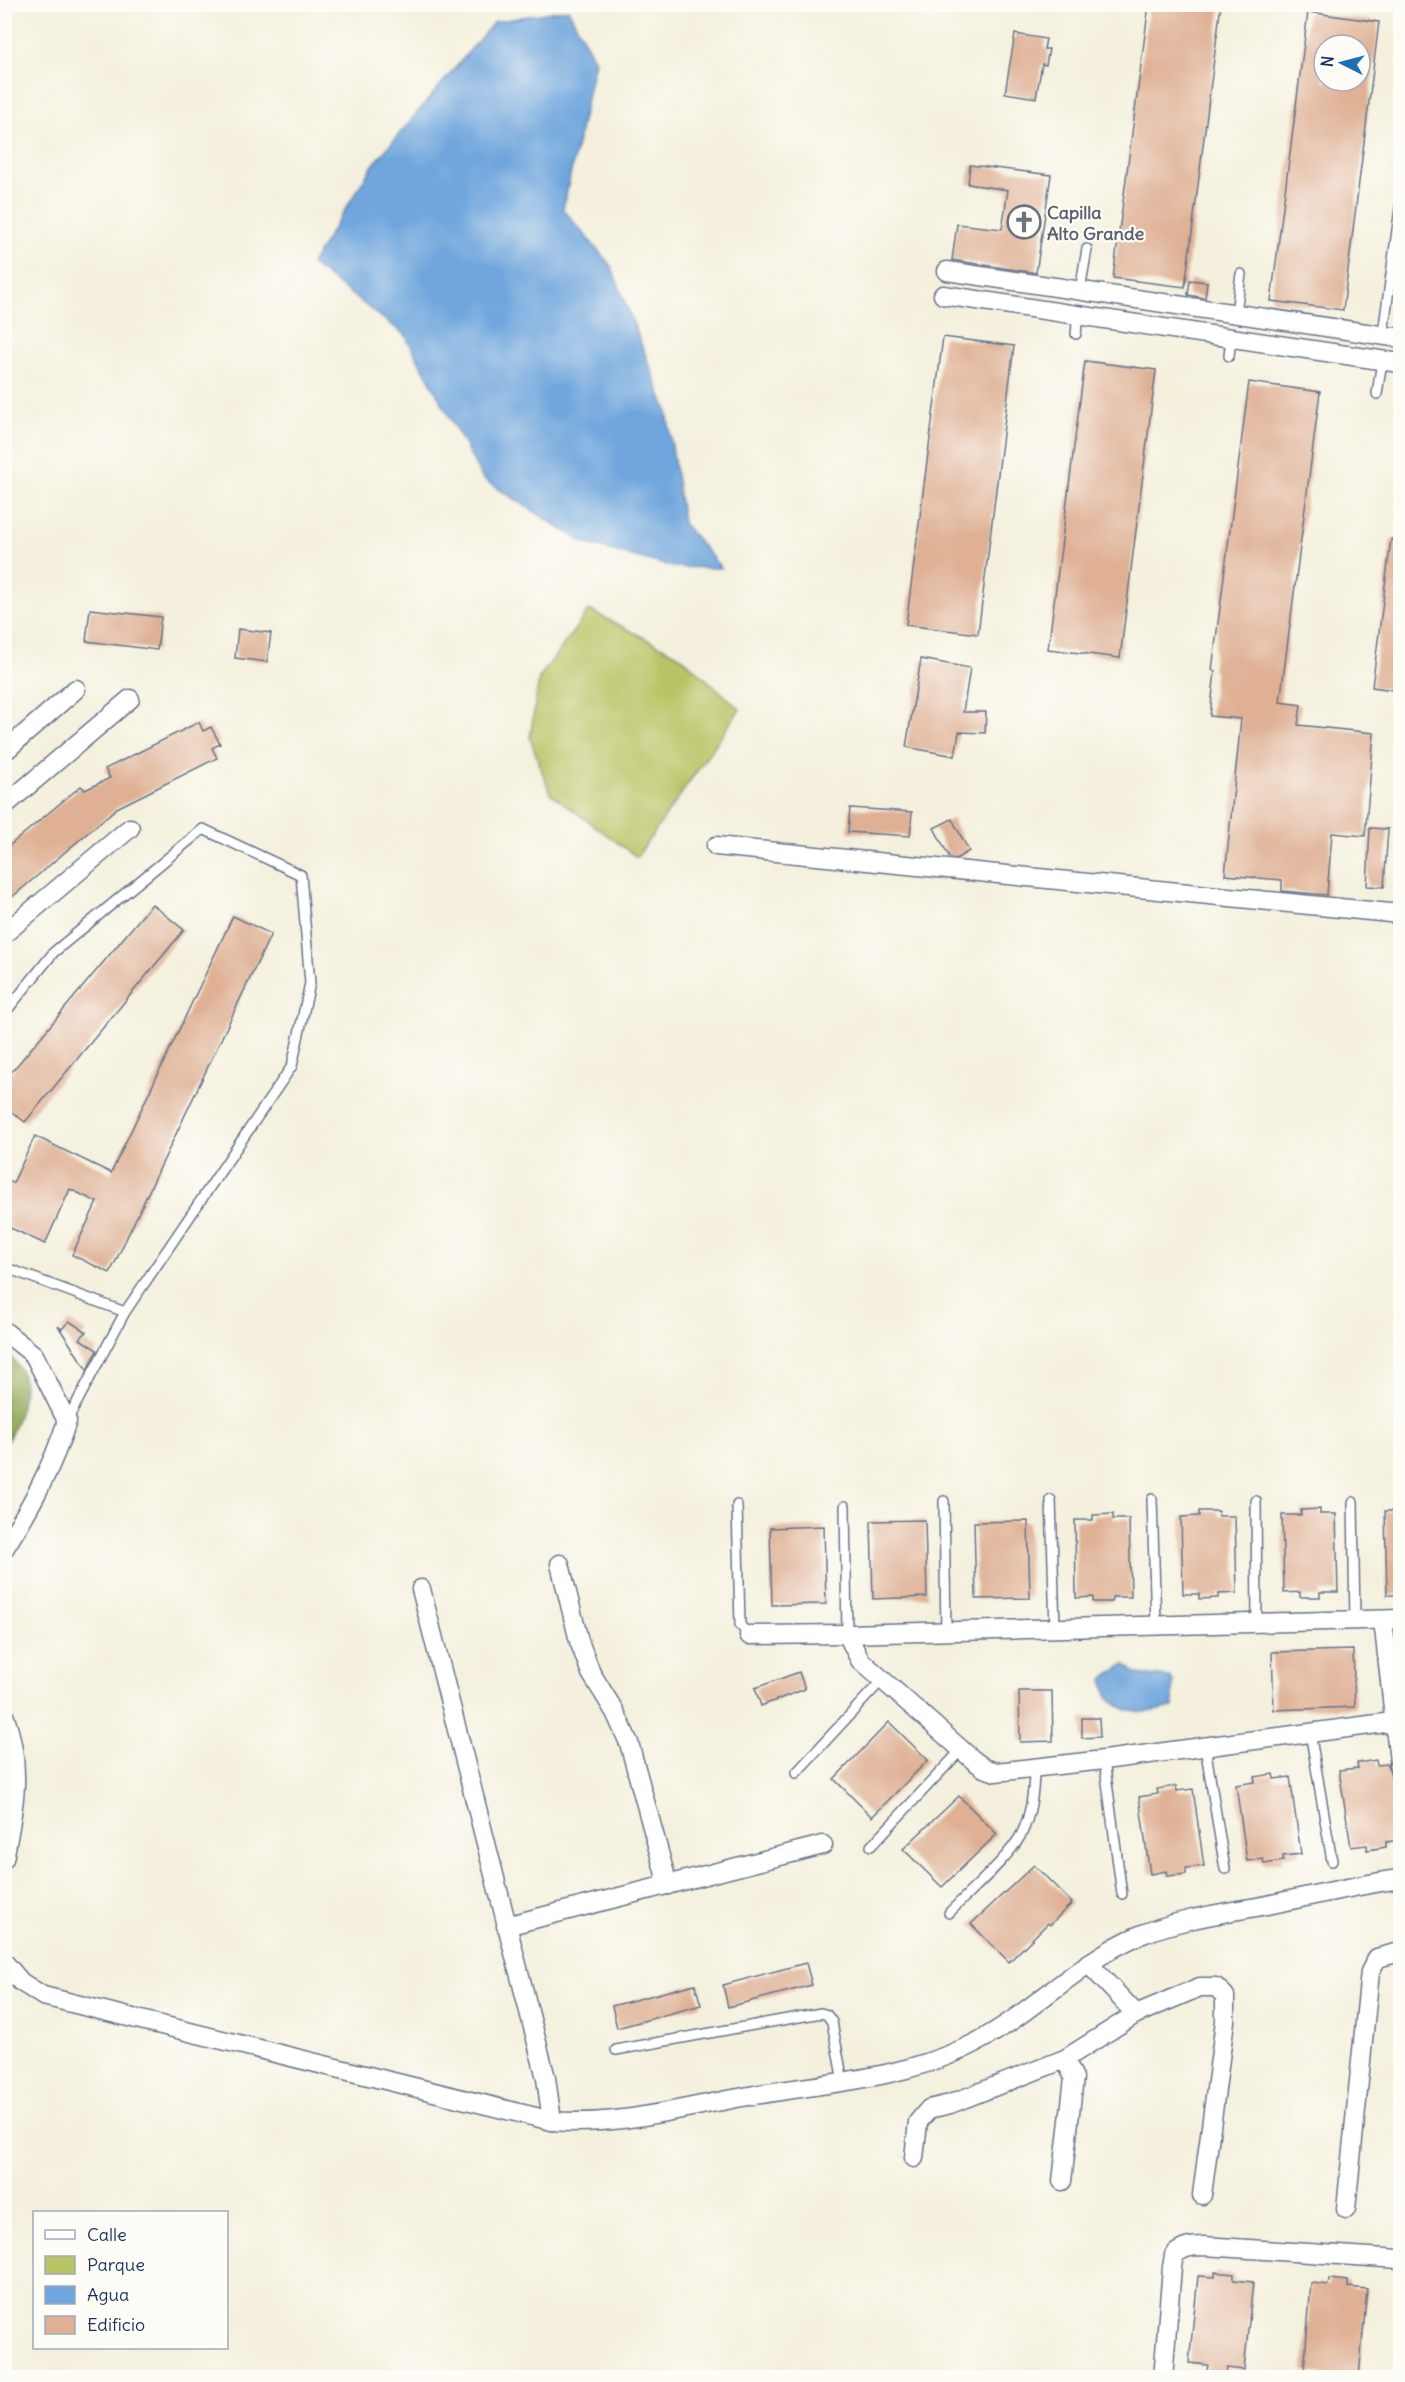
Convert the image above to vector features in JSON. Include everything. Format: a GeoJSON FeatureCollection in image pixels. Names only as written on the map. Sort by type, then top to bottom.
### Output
{"type":"FeatureCollection","features":[{"type":"Feature","properties":{"kind":"street"},"geometry":{"type":"LineString","coordinates":[[947,271],[1392,336],[1382,361]]}},
{"type":"Feature","properties":{"kind":"street"},"geometry":{"type":"LineString","coordinates":[[1078,315],[1080,290]]}},
{"type":"Feature","properties":{"kind":"street"},"geometry":{"type":"LineString","coordinates":[[943,294],[1078,315],[1230,347],[1401,363]]}},
{"type":"Feature","properties":{"kind":"street"},"geometry":{"type":"LineString","coordinates":[[1230,347],[1236,313]]}},
{"type":"Feature","properties":{"kind":"street"},"geometry":{"type":"LineString","coordinates":[[4,752],[76,689]]}},
{"type":"Feature","properties":{"kind":"street"},"geometry":{"type":"LineString","coordinates":[[4,806],[130,699]]}},
{"type":"Feature","properties":{"kind":"street"},"geometry":{"type":"LineString","coordinates":[[4,934],[130,828]]}},
{"type":"Feature","properties":{"kind":"street"},"geometry":{"type":"LineString","coordinates":[[716,846],[1401,914]]}},
{"type":"Feature","properties":{"kind":"street"},"geometry":{"type":"LineString","coordinates":[[4,1331],[34,1355],[67,1421],[57,1454],[39,1492],[4,1549]]}},
{"type":"Feature","properties":{"kind":"street"},"geometry":{"type":"LineString","coordinates":[[560,1564],[579,1641],[591,1673],[615,1712],[629,1743],[668,1885]]}},
{"type":"Feature","properties":{"kind":"street"},"geometry":{"type":"LineString","coordinates":[[421,1589],[546,2078],[552,2121]]}},
{"type":"Feature","properties":{"kind":"street"},"geometry":{"type":"LineString","coordinates":[[748,1635],[1392,1619],[1401,1770]]}},
{"type":"Feature","properties":{"kind":"street"},"geometry":{"type":"LineString","coordinates":[[847,1634],[860,1660],[978,1764],[996,1772],[1397,1722]]}},
{"type":"Feature","properties":{"kind":"street"},"geometry":{"type":"LineString","coordinates":[[4,1715],[14,1744],[16,1764],[13,1817],[4,1859]]}},
{"type":"Feature","properties":{"kind":"street"},"geometry":{"type":"LineString","coordinates":[[506,1926],[823,1845]]}},
{"type":"Feature","properties":{"kind":"street"},"geometry":{"type":"LineString","coordinates":[[4,1962],[21,1982],[43,1996],[552,2121],[578,2123],[608,2121],[751,2095],[883,2076],[934,2061],[992,2034],[1088,1963],[1138,1936],[1179,1922],[1401,1879]]}},
{"type":"Feature","properties":{"kind":"street"},"geometry":{"type":"LineString","coordinates":[[1346,2209],[1370,1972],[1377,1958],[1401,1952]]}},
{"type":"Feature","properties":{"kind":"street"},"geometry":{"type":"LineString","coordinates":[[1088,1963],[1136,2014]]}},
{"type":"Feature","properties":{"kind":"street"},"geometry":{"type":"LineString","coordinates":[[914,2158],[918,2122],[929,2109],[950,2104],[1065,2059],[1136,2014],[1200,1988],[1215,1988],[1225,1996],[1225,2021],[1202,2195]]}},
{"type":"Feature","properties":{"kind":"street"},"geometry":{"type":"LineString","coordinates":[[1062,2181],[1074,2078],[1065,2059]]}},
{"type":"Feature","properties":{"kind":"street"},"geometry":{"type":"LineString","coordinates":[[1163,2378],[1172,2267],[1174,2255],[1179,2250],[1190,2246],[1204,2246],[1401,2259]]}},
{"type":"Feature","properties":{"kind":"lane"},"geometry":{"type":"LineString","coordinates":[[1392,336],[1401,208]]}},
{"type":"Feature","properties":{"kind":"lane"},"geometry":{"type":"LineString","coordinates":[[1080,290],[1087,249]]}},
{"type":"Feature","properties":{"kind":"lane"},"geometry":{"type":"LineString","coordinates":[[1236,313],[1241,274]]}},
{"type":"Feature","properties":{"kind":"lane"},"geometry":{"type":"LineString","coordinates":[[1076,334],[1078,315]]}},
{"type":"Feature","properties":{"kind":"lane"},"geometry":{"type":"LineString","coordinates":[[1377,394],[1382,361]]}},
{"type":"Feature","properties":{"kind":"lane"},"geometry":{"type":"LineString","coordinates":[[4,1014],[54,952],[203,829],[301,875],[310,982],[292,1066],[125,1312],[67,1421]]}},
{"type":"Feature","properties":{"kind":"lane"},"geometry":{"type":"LineString","coordinates":[[4,1267],[125,1312]]}},
{"type":"Feature","properties":{"kind":"lane"},"geometry":{"type":"LineString","coordinates":[[1152,1499],[1156,1625]]}},
{"type":"Feature","properties":{"kind":"lane"},"geometry":{"type":"LineString","coordinates":[[1051,1500],[1055,1628]]}},
{"type":"Feature","properties":{"kind":"lane"},"geometry":{"type":"LineString","coordinates":[[944,1501],[946,1631]]}},
{"type":"Feature","properties":{"kind":"lane"},"geometry":{"type":"LineString","coordinates":[[1256,1501],[1257,1622]]}},
{"type":"Feature","properties":{"kind":"lane"},"geometry":{"type":"LineString","coordinates":[[1353,1502],[1355,1620]]}},
{"type":"Feature","properties":{"kind":"lane"},"geometry":{"type":"LineString","coordinates":[[737,1505],[740,1625],[748,1635]]}},
{"type":"Feature","properties":{"kind":"lane"},"geometry":{"type":"LineString","coordinates":[[845,1506],[847,1634]]}},
{"type":"Feature","properties":{"kind":"lane"},"geometry":{"type":"LineString","coordinates":[[796,1773],[882,1680]]}},
{"type":"Feature","properties":{"kind":"lane"},"geometry":{"type":"LineString","coordinates":[[1310,1732],[1332,1861]]}},
{"type":"Feature","properties":{"kind":"lane"},"geometry":{"type":"LineString","coordinates":[[1205,1746],[1225,1869]]}},
{"type":"Feature","properties":{"kind":"lane"},"geometry":{"type":"LineString","coordinates":[[871,1846],[961,1749]]}},
{"type":"Feature","properties":{"kind":"lane"},"geometry":{"type":"LineString","coordinates":[[1104,1760],[1122,1894]]}},
{"type":"Feature","properties":{"kind":"lane"},"geometry":{"type":"LineString","coordinates":[[949,1913],[1012,1847],[1022,1833],[1033,1792],[1034,1768]]}},
{"type":"Feature","properties":{"kind":"lane"},"geometry":{"type":"LineString","coordinates":[[616,2050],[821,2013],[830,2018],[832,2022],[843,2082]]}},
{"type":"Feature","properties":{"kind":"green space"},"geometry":{"type":"Polygon","coordinates":[[[589,610],[680,656],[740,709],[637,857],[550,793],[530,738],[539,678],[589,610]]]}},
{"type":"Feature","properties":{"kind":"green space"},"geometry":{"type":"Polygon","coordinates":[[[5,1351],[18,1366],[24,1384],[19,1412],[5,1444],[5,1351]]]}},
{"type":"Feature","properties":{"kind":"water"},"geometry":{"type":"Polygon","coordinates":[[[568,9],[595,61],[563,209],[611,266],[667,411],[683,523],[721,568],[673,567],[584,543],[483,479],[405,335],[311,264],[373,165],[494,22],[568,9]]]}},
{"type":"Feature","properties":{"kind":"water"},"geometry":{"type":"Polygon","coordinates":[[[1125,1664],[1136,1674],[1170,1677],[1173,1681],[1173,1707],[1149,1712],[1128,1711],[1108,1698],[1103,1679],[1125,1664]]]}},
{"type":"Feature","properties":{"kind":"building"},"geometry":{"type":"Polygon","coordinates":[[[1149,4],[1221,4],[1185,287],[1113,278],[1149,4]]]}},
{"type":"Feature","properties":{"kind":"building"},"geometry":{"type":"Polygon","coordinates":[[[1308,12],[1379,22],[1372,78],[1372,33],[1312,33],[1312,93],[1370,93],[1343,310],[1271,301],[1308,12]]]}},
{"type":"Feature","properties":{"kind":"building"},"geometry":{"type":"Polygon","coordinates":[[[1015,34],[1046,39],[1044,49],[1049,49],[1046,65],[1042,64],[1036,98],[1005,93],[1015,34]]]}},
{"type":"Feature","properties":{"kind":"building","name":"Capilla Alto Grande"},"geometry":{"type":"Polygon","coordinates":[[[970,165],[1051,175],[1036,273],[952,260],[957,224],[1002,229],[1008,190],[968,184],[970,165]]]}},
{"type":"Feature","properties":{"kind":"building"},"geometry":{"type":"Polygon","coordinates":[[[1190,280],[1207,282],[1205,298],[1188,295],[1190,280]]]}},
{"type":"Feature","properties":{"kind":"building"},"geometry":{"type":"Polygon","coordinates":[[[943,337],[1014,346],[978,634],[906,625],[943,337]]]}},
{"type":"Feature","properties":{"kind":"building"},"geometry":{"type":"Polygon","coordinates":[[[1085,361],[1156,370],[1120,658],[1048,649],[1085,361]]]}},
{"type":"Feature","properties":{"kind":"building"},"geometry":{"type":"Polygon","coordinates":[[[1249,382],[1320,392],[1280,702],[1301,705],[1298,725],[1374,733],[1365,836],[1332,833],[1327,895],[1282,891],[1282,880],[1225,875],[1241,719],[1210,716],[1215,671],[1212,670],[1249,382]]]}},
{"type":"Feature","properties":{"kind":"building"},"geometry":{"type":"Polygon","coordinates":[[[1391,539],[1401,540],[1401,691],[1372,687],[1391,539]]]}},
{"type":"Feature","properties":{"kind":"building"},"geometry":{"type":"Polygon","coordinates":[[[90,609],[161,617],[157,650],[86,641],[90,609]]]}},
{"type":"Feature","properties":{"kind":"building"},"geometry":{"type":"Polygon","coordinates":[[[238,629],[271,633],[267,662],[235,658],[238,629]]]}},
{"type":"Feature","properties":{"kind":"building"},"geometry":{"type":"Polygon","coordinates":[[[921,659],[970,668],[963,712],[986,712],[985,733],[959,732],[955,756],[906,747],[921,659]]]}},
{"type":"Feature","properties":{"kind":"building"},"geometry":{"type":"Polygon","coordinates":[[[199,722],[203,731],[211,727],[220,744],[212,748],[217,758],[117,808],[4,904],[4,850],[81,786],[85,790],[110,778],[105,769],[199,722]]]}},
{"type":"Feature","properties":{"kind":"building"},"geometry":{"type":"Polygon","coordinates":[[[850,808],[912,812],[910,836],[848,832],[850,808]]]}},
{"type":"Feature","properties":{"kind":"building"},"geometry":{"type":"Polygon","coordinates":[[[952,819],[969,851],[956,859],[950,858],[934,828],[952,819]]]}},
{"type":"Feature","properties":{"kind":"building"},"geometry":{"type":"Polygon","coordinates":[[[1370,828],[1388,829],[1384,887],[1367,886],[1370,828]]]}},
{"type":"Feature","properties":{"kind":"building"},"geometry":{"type":"Polygon","coordinates":[[[152,904],[184,930],[25,1122],[4,1106],[4,1081],[152,904]]]}},
{"type":"Feature","properties":{"kind":"building"},"geometry":{"type":"Polygon","coordinates":[[[233,916],[271,934],[110,1273],[72,1255],[97,1202],[70,1189],[45,1244],[4,1225],[4,1179],[13,1183],[35,1136],[111,1173],[233,916]]]}},
{"type":"Feature","properties":{"kind":"building"},"geometry":{"type":"Polygon","coordinates":[[[69,1321],[86,1332],[80,1339],[97,1350],[87,1370],[58,1326],[62,1329],[69,1321]]]}},
{"type":"Feature","properties":{"kind":"building"},"geometry":{"type":"Polygon","coordinates":[[[1320,1509],[1320,1514],[1336,1514],[1338,1592],[1320,1592],[1320,1597],[1300,1597],[1300,1592],[1284,1593],[1282,1515],[1301,1515],[1301,1510],[1320,1509]]]}},
{"type":"Feature","properties":{"kind":"building"},"geometry":{"type":"Polygon","coordinates":[[[1199,1511],[1218,1511],[1219,1516],[1235,1516],[1237,1593],[1218,1594],[1218,1598],[1199,1599],[1199,1594],[1183,1594],[1181,1517],[1199,1516],[1199,1511]]]}},
{"type":"Feature","properties":{"kind":"building"},"geometry":{"type":"Polygon","coordinates":[[[1385,1511],[1401,1511],[1401,1595],[1387,1595],[1385,1511]]]}},
{"type":"Feature","properties":{"kind":"building"},"geometry":{"type":"Polygon","coordinates":[[[1113,1514],[1113,1519],[1129,1519],[1131,1597],[1112,1597],[1112,1602],[1093,1602],[1093,1597],[1076,1598],[1075,1520],[1093,1520],[1093,1515],[1113,1514]]]}},
{"type":"Feature","properties":{"kind":"building"},"geometry":{"type":"Polygon","coordinates":[[[925,1520],[927,1597],[873,1599],[871,1521],[925,1520]]]}},
{"type":"Feature","properties":{"kind":"building"},"geometry":{"type":"Polygon","coordinates":[[[1028,1521],[1030,1598],[976,1599],[974,1522],[1028,1521]]]}},
{"type":"Feature","properties":{"kind":"building"},"geometry":{"type":"Polygon","coordinates":[[[824,1526],[826,1604],[772,1605],[770,1528],[824,1526]]]}},
{"type":"Feature","properties":{"kind":"building"},"geometry":{"type":"Polygon","coordinates":[[[1353,1650],[1355,1707],[1274,1710],[1272,1652],[1353,1650]]]}},
{"type":"Feature","properties":{"kind":"building"},"geometry":{"type":"Polygon","coordinates":[[[799,1672],[805,1689],[761,1706],[755,1688],[799,1672]]]}},
{"type":"Feature","properties":{"kind":"building"},"geometry":{"type":"Polygon","coordinates":[[[1019,1691],[1052,1691],[1053,1741],[1020,1742],[1019,1691]]]}},
{"type":"Feature","properties":{"kind":"building"},"geometry":{"type":"Polygon","coordinates":[[[1082,1718],[1099,1718],[1100,1737],[1082,1738],[1082,1718]]]}},
{"type":"Feature","properties":{"kind":"building"},"geometry":{"type":"Polygon","coordinates":[[[889,1722],[928,1760],[872,1817],[834,1779],[889,1722]]]}},
{"type":"Feature","properties":{"kind":"building"},"geometry":{"type":"Polygon","coordinates":[[[1376,1760],[1377,1765],[1388,1764],[1391,1776],[1395,1780],[1401,1817],[1401,1840],[1386,1842],[1386,1847],[1367,1850],[1367,1845],[1351,1847],[1339,1770],[1358,1768],[1357,1763],[1376,1760]]]}},
{"type":"Feature","properties":{"kind":"building"},"geometry":{"type":"Polygon","coordinates":[[[1273,1774],[1274,1779],[1290,1777],[1301,1854],[1283,1856],[1283,1861],[1264,1864],[1263,1859],[1247,1861],[1236,1785],[1255,1782],[1254,1777],[1273,1774]]]}},
{"type":"Feature","properties":{"kind":"building"},"geometry":{"type":"Polygon","coordinates":[[[1176,1786],[1177,1791],[1193,1789],[1204,1866],[1186,1868],[1186,1874],[1167,1876],[1166,1871],[1150,1874],[1139,1797],[1158,1794],[1157,1789],[1176,1786]]]}},
{"type":"Feature","properties":{"kind":"building"},"geometry":{"type":"Polygon","coordinates":[[[959,1796],[997,1834],[942,1887],[903,1849],[959,1796]]]}},
{"type":"Feature","properties":{"kind":"building"},"geometry":{"type":"Polygon","coordinates":[[[1034,1865],[1072,1903],[1050,1925],[1048,1923],[1009,1962],[971,1924],[1034,1865]]]}},
{"type":"Feature","properties":{"kind":"building"},"geometry":{"type":"Polygon","coordinates":[[[806,1963],[812,1985],[728,2007],[723,1985],[806,1963]]]}},
{"type":"Feature","properties":{"kind":"building"},"geometry":{"type":"Polygon","coordinates":[[[695,1984],[701,2005],[617,2028],[612,2006],[695,1984]]]}},
{"type":"Feature","properties":{"kind":"building"},"geometry":{"type":"Polygon","coordinates":[[[1215,2272],[1234,2274],[1234,2280],[1253,2282],[1244,2370],[1227,2368],[1226,2373],[1207,2371],[1208,2365],[1189,2363],[1198,2276],[1215,2277],[1215,2272]]]}},
{"type":"Feature","properties":{"kind":"building"},"geometry":{"type":"Polygon","coordinates":[[[1329,2279],[1348,2281],[1348,2287],[1367,2289],[1359,2377],[1342,2375],[1342,2378],[1322,2378],[1323,2373],[1304,2371],[1311,2283],[1328,2285],[1329,2279]]]}},
{"type":"Feature","properties":{"kind":"place","name":"Capilla Alto Grande"},"geometry":{"type":"Point","coordinates":[1024,222]}}]}
